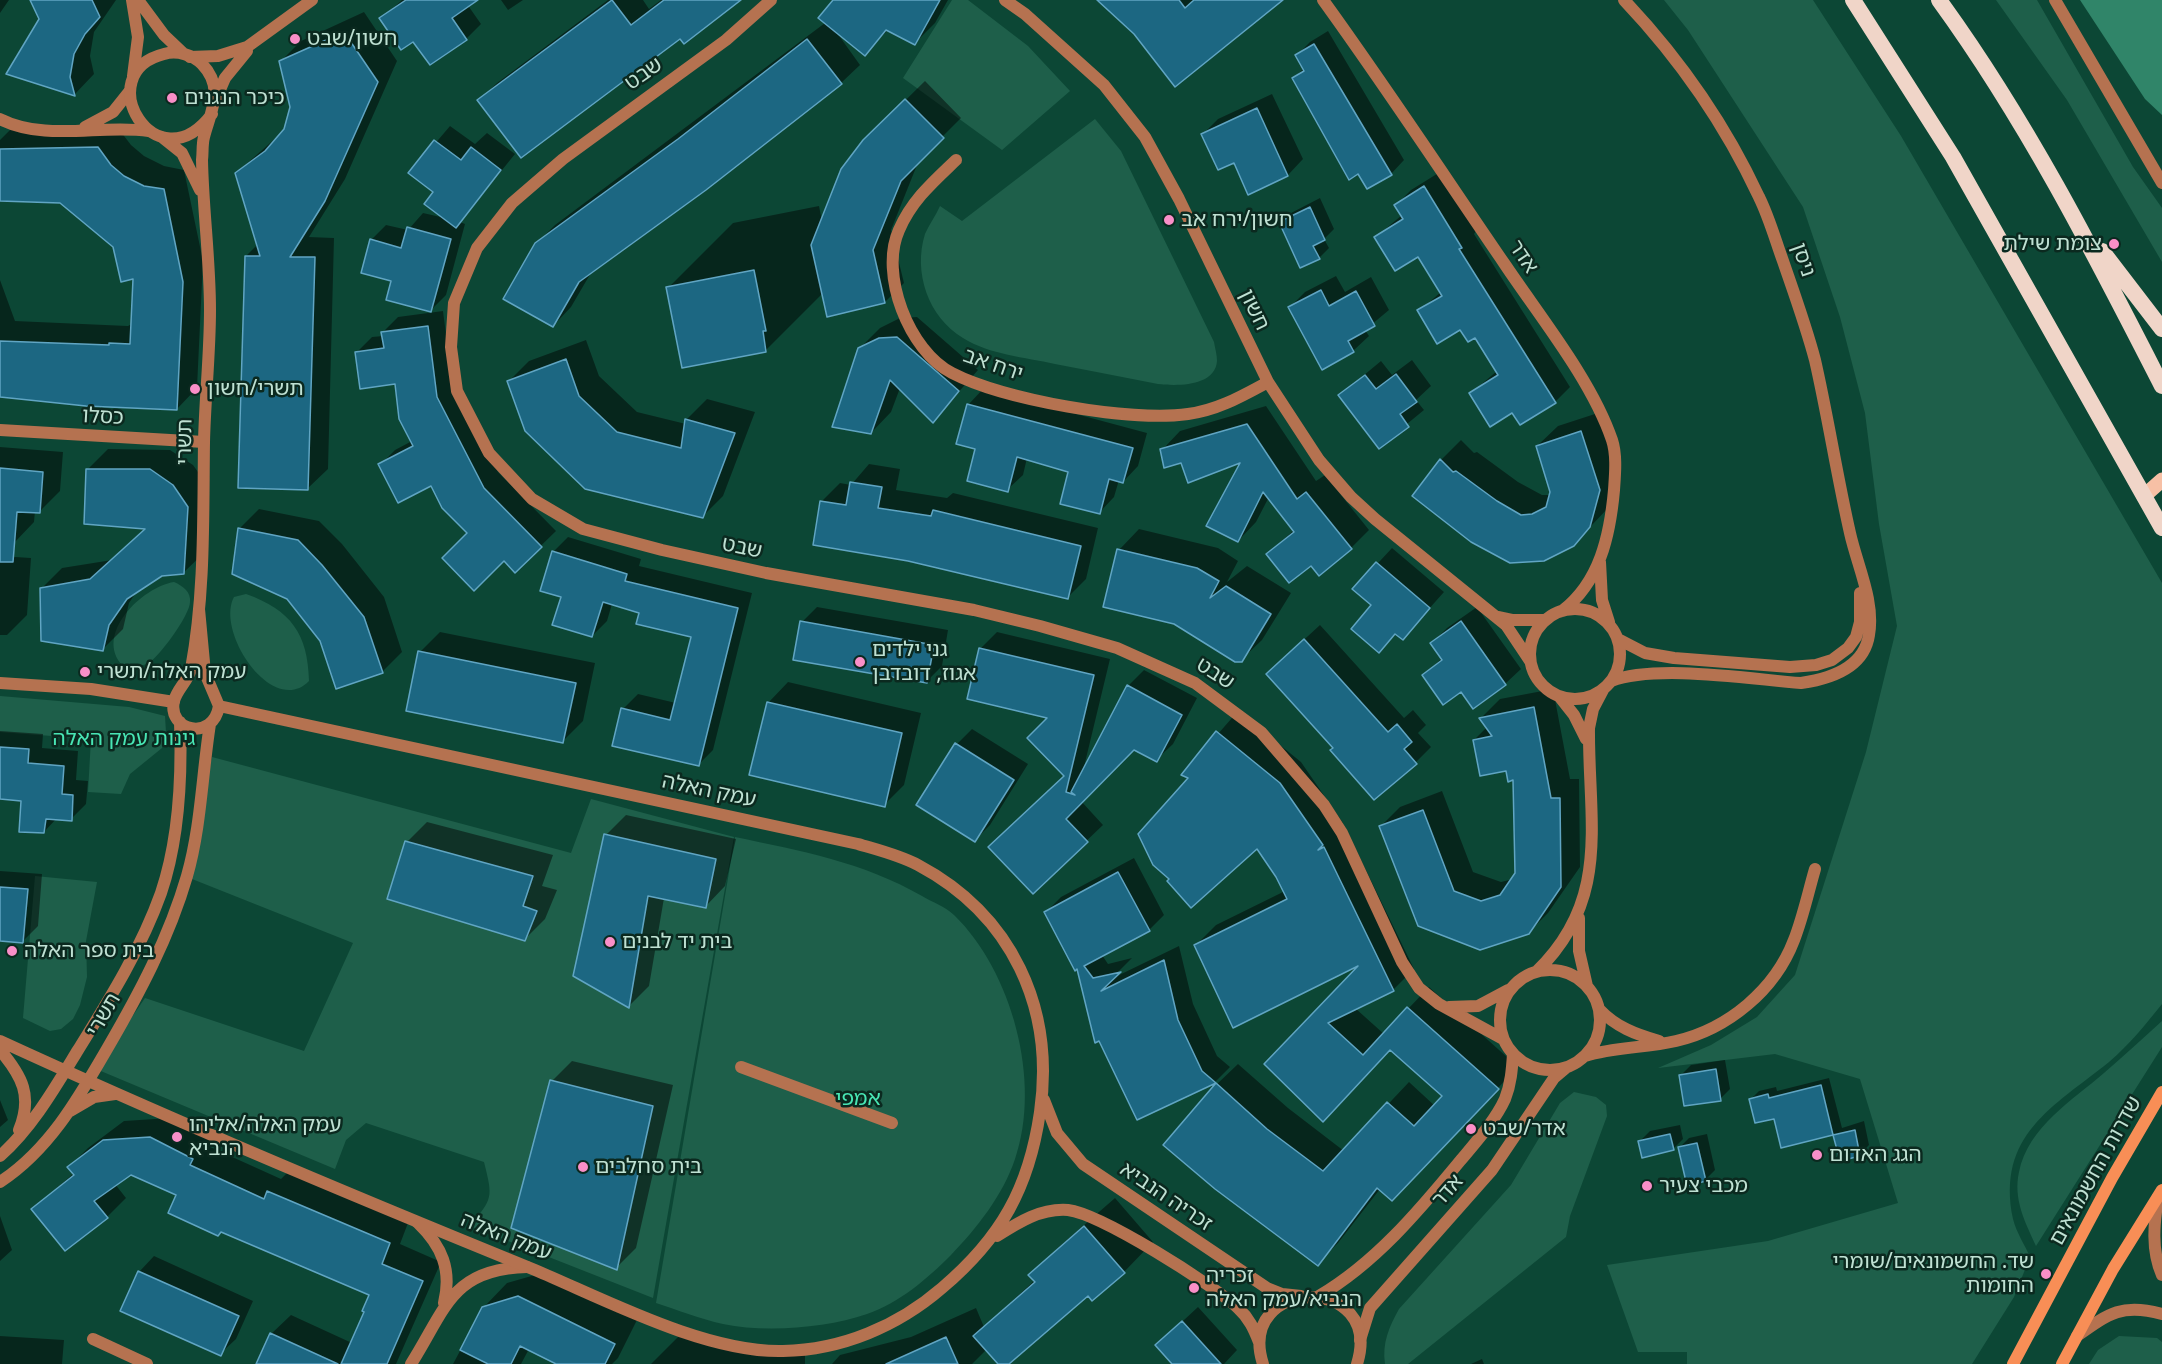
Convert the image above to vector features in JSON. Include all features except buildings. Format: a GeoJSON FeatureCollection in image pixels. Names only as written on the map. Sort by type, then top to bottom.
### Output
{"type":"FeatureCollection","features":[{"type":"Feature","properties":{"kind":"highway"},"geometry":{"type":"LineString","coordinates":[[1853,0],[1953,157],[2162,528]]}},
{"type":"Feature","properties":{"kind":"highway"},"geometry":{"type":"LineString","coordinates":[[1939,0],[1983,61],[2038,149],[2162,386]]}},
{"type":"Feature","properties":{"kind":"highway"},"geometry":{"type":"LineString","coordinates":[[2074,216],[2162,329]]}},
{"type":"Feature","properties":{"kind":"main road"},"geometry":{"type":"LineString","coordinates":[[2144,496],[2162,480]]}},
{"type":"Feature","properties":{"kind":"main road"},"geometry":{"type":"LineString","coordinates":[[2144,496],[2162,494]]}},
{"type":"Feature","properties":{"kind":"main road","name":"שדרות החשמונאים"},"geometry":{"type":"LineString","coordinates":[[2013,1364],[2112,1178],[2162,1092]]}},
{"type":"Feature","properties":{"kind":"main road"},"geometry":{"type":"LineString","coordinates":[[2062,1364],[2113,1269],[2160,1193]]}},
{"type":"Feature","properties":{"kind":"street"},"geometry":{"type":"LineString","coordinates":[[60,132],[82,128],[108,115],[122,104],[129,92],[138,37],[132,0]]}},
{"type":"Feature","properties":{"kind":"street"},"geometry":{"type":"LineString","coordinates":[[138,0],[164,34],[208,71],[214,84],[213,110]]}},
{"type":"Feature","properties":{"kind":"street"},"geometry":{"type":"LineString","coordinates":[[133,77],[142,65],[155,56],[169,52],[187,55],[233,54],[312,0]]}},
{"type":"Feature","properties":{"kind":"street","name":"שבט"},"geometry":{"type":"LineString","coordinates":[[771,0],[726,40],[562,159],[512,203],[477,248],[454,303],[451,347],[457,391],[489,453],[532,499],[583,529],[766,573],[974,610],[1040,626],[1117,648],[1195,683],[1261,732],[1324,805],[1342,833],[1402,962],[1419,988],[1439,1004],[1503,1039]]}},
{"type":"Feature","properties":{"kind":"street","name":"חשון"},"geometry":{"type":"LineString","coordinates":[[1005,0],[1025,14],[1104,85],[1144,137],[1179,199],[1268,382],[1319,460],[1351,497],[1495,615],[1511,631],[1530,661]]}},
{"type":"Feature","properties":{"kind":"street","name":"אדר"},"geometry":{"type":"LineString","coordinates":[[1323,0],[1548,329],[1595,403],[1613,442],[1616,472],[1611,526],[1600,561],[1587,585],[1575,601],[1562,610]]}},
{"type":"Feature","properties":{"kind":"street","name":"ניסן"},"geometry":{"type":"LineString","coordinates":[[1607,685],[1626,675],[1660,673],[1800,683],[1839,674],[1854,662],[1864,649],[1869,636],[1869,603],[1814,358],[1761,200],[1739,157],[1687,74],[1659,37],[1624,0]]}},
{"type":"Feature","properties":{"kind":"street"},"geometry":{"type":"LineString","coordinates":[[2055,0],[2162,183]]}},
{"type":"Feature","properties":{"kind":"street"},"geometry":{"type":"LineString","coordinates":[[129,92],[131,107],[142,127],[173,139],[188,136],[201,128],[213,110],[220,87],[229,71],[258,39]]}},
{"type":"Feature","properties":{"kind":"street","name":"תשרי"},"geometry":{"type":"LineString","coordinates":[[180,689],[190,672],[199,609],[205,520],[204,442],[210,309],[203,139],[213,110]]}},
{"type":"Feature","properties":{"kind":"street"},"geometry":{"type":"LineString","coordinates":[[0,119],[34,129],[60,132],[114,128],[149,131]]}},
{"type":"Feature","properties":{"kind":"street","name":"תשרי"},"geometry":{"type":"LineString","coordinates":[[161,136],[182,153],[204,203]]}},
{"type":"Feature","properties":{"kind":"street","name":"ירח אב"},"geometry":{"type":"LineString","coordinates":[[956,160],[916,198],[898,232],[894,264],[896,290],[906,323],[921,347],[950,372],[1010,395],[1100,410],[1158,415],[1188,414],[1224,405],[1268,382]]}},
{"type":"Feature","properties":{"kind":"street","name":"כסלו"},"geometry":{"type":"LineString","coordinates":[[0,430],[204,442]]}},
{"type":"Feature","properties":{"kind":"street","name":"אדר"},"geometry":{"type":"LineString","coordinates":[[1600,561],[1602,600],[1609,624]]}},
{"type":"Feature","properties":{"kind":"street","name":"ניסן"},"geometry":{"type":"LineString","coordinates":[[1618,639],[1645,652],[1674,658],[1790,667],[1816,665],[1832,660],[1848,648],[1856,637],[1860,622],[1860,571]]}},
{"type":"Feature","properties":{"kind":"street","name":"תשרי"},"geometry":{"type":"LineString","coordinates":[[199,609],[205,673],[215,692]]}},
{"type":"Feature","properties":{"kind":"street"},"geometry":{"type":"LineString","coordinates":[[1589,746],[1578,721],[1559,696],[1542,684],[1530,661],[1532,641],[1546,620],[1562,610],[1592,611],[1609,624],[1618,639],[1621,655],[1619,666],[1593,709],[1589,746],[1593,847],[1580,908],[1579,951],[1587,987],[1599,1009],[1611,1022],[1624,1029],[1666,1042]]}},
{"type":"Feature","properties":{"kind":"street","name":"חשון"},"geometry":{"type":"LineString","coordinates":[[1495,615],[1513,620],[1546,620]]}},
{"type":"Feature","properties":{"kind":"street"},"geometry":{"type":"LineString","coordinates":[[0,683],[91,689],[174,702]]}},
{"type":"Feature","properties":{"kind":"street"},"geometry":{"type":"LineString","coordinates":[[194,683],[201,683],[215,692],[219,706],[218,713],[210,724],[194,729],[180,722],[173,710],[180,689],[194,683]]}},
{"type":"Feature","properties":{"kind":"street"},"geometry":{"type":"LineString","coordinates":[[1559,696],[1580,699],[1607,685]]}},
{"type":"Feature","properties":{"kind":"street","name":"עמק האלה"},"geometry":{"type":"LineString","coordinates":[[219,706],[808,832],[891,854],[917,865],[946,883],[972,904],[996,931],[1028,982],[1042,1035],[1042,1093]]}},
{"type":"Feature","properties":{"kind":"street","name":"תשרי"},"geometry":{"type":"LineString","coordinates":[[0,1156],[66,1071],[133,957],[161,892],[169,865],[178,799],[182,754],[180,722]]}},
{"type":"Feature","properties":{"kind":"street","name":"תשרי"},"geometry":{"type":"LineString","coordinates":[[0,1182],[29,1161],[67,1113],[89,1081],[154,967],[187,877],[201,801],[210,724]]}},
{"type":"Feature","properties":{"kind":"street"},"geometry":{"type":"LineString","coordinates":[[1513,987],[1506,996],[1500,1017],[1503,1039],[1513,1054],[1532,1067],[1544,1070],[1567,1067],[1585,1056],[1600,1051],[1666,1042],[1702,1032],[1726,1020],[1767,986],[1794,941],[1815,869]]}},
{"type":"Feature","properties":{"kind":"street"},"geometry":{"type":"LineString","coordinates":[[1439,1004],[1452,1008],[1478,1006],[1490,1002],[1535,973],[1566,938],[1580,908]]}},
{"type":"Feature","properties":{"kind":"street"},"geometry":{"type":"LineString","coordinates":[[1535,973],[1546,970],[1569,974],[1587,987]]}},
{"type":"Feature","properties":{"kind":"street"},"geometry":{"type":"LineString","coordinates":[[1585,1056],[1598,1035],[1599,1009]]}},
{"type":"Feature","properties":{"kind":"street","name":"עמק האלה"},"geometry":{"type":"LineString","coordinates":[[0,1041],[117,1094],[417,1222],[699,1336],[755,1350],[781,1352],[816,1349],[844,1343],[904,1315],[956,1276],[988,1241]]}},
{"type":"Feature","properties":{"kind":"street"},"geometry":{"type":"LineString","coordinates":[[0,1050],[18,1075],[27,1105],[15,1139]]}},
{"type":"Feature","properties":{"kind":"street","name":"אדר"},"geometry":{"type":"LineString","coordinates":[[1319,1296],[1349,1277],[1395,1235],[1468,1151],[1504,1100],[1511,1078],[1513,1054]]}},
{"type":"Feature","properties":{"kind":"street"},"geometry":{"type":"LineString","coordinates":[[741,1067],[892,1123]]}},
{"type":"Feature","properties":{"kind":"street","name":"אדר"},"geometry":{"type":"LineString","coordinates":[[1357,1364],[1360,1340],[1370,1308],[1492,1170],[1554,1078],[1567,1067]]}},
{"type":"Feature","properties":{"kind":"street"},"geometry":{"type":"LineString","coordinates":[[988,1241],[1004,1222],[1029,1166],[1042,1093]]}},
{"type":"Feature","properties":{"kind":"street","name":"זכריה הנביא"},"geometry":{"type":"LineString","coordinates":[[1042,1093],[1057,1133],[1083,1164],[1267,1288],[1282,1294],[1319,1296]]}},
{"type":"Feature","properties":{"kind":"street"},"geometry":{"type":"LineString","coordinates":[[67,1113],[94,1096],[117,1094]]}},
{"type":"Feature","properties":{"kind":"street"},"geometry":{"type":"LineString","coordinates":[[2160,1193],[2154,1223],[2155,1247],[2162,1275]]}},
{"type":"Feature","properties":{"kind":"street"},"geometry":{"type":"LineString","coordinates":[[988,1241],[1038,1213],[1071,1211],[1090,1217],[1156,1252],[1210,1286],[1239,1309],[1252,1325],[1259,1342]]}},
{"type":"Feature","properties":{"kind":"street"},"geometry":{"type":"LineString","coordinates":[[417,1222],[434,1238],[442,1253],[448,1273],[443,1307]]}},
{"type":"Feature","properties":{"kind":"street"},"geometry":{"type":"LineString","coordinates":[[411,1364],[443,1307],[455,1293],[482,1274],[500,1268],[527,1267]]}},
{"type":"Feature","properties":{"kind":"street"},"geometry":{"type":"LineString","coordinates":[[1260,1361],[1259,1342],[1262,1329],[1273,1312],[1288,1300],[1301,1296]]}},
{"type":"Feature","properties":{"kind":"street"},"geometry":{"type":"LineString","coordinates":[[1319,1296],[1329,1299],[1347,1311],[1358,1329],[1360,1340]]}},
{"type":"Feature","properties":{"kind":"street"},"geometry":{"type":"LineString","coordinates":[[2077,1336],[2104,1316],[2123,1309],[2142,1309],[2162,1314]]}},
{"type":"Feature","properties":{"kind":"street"},"geometry":{"type":"LineString","coordinates":[[93,1339],[147,1364]]}},
{"type":"Feature","properties":{"kind":"green space"},"geometry":{"type":"Polygon","coordinates":[[[952,0],[968,0],[1028,46],[1070,91],[1002,150],[903,78],[952,0]]]}},
{"type":"Feature","properties":{"kind":"green space"},"geometry":{"type":"Polygon","coordinates":[[[1664,0],[1813,0],[1901,136],[2162,583],[2162,1004],[2109,1062],[2050,1109],[2021,1144],[2013,1165],[2010,1190],[2014,1224],[2030,1257],[2014,1297],[1972,1364],[1687,1364],[1687,1352],[1638,1352],[1607,1265],[1768,1241],[1898,1203],[1860,1079],[1775,1054],[1658,1068],[1711,1045],[1757,1017],[1795,975],[1866,752],[1897,626],[1879,524],[1865,413],[1840,317],[1803,207],[1688,30],[1664,0]]]}},
{"type":"Feature","properties":{"kind":"green space"},"geometry":{"type":"Polygon","coordinates":[[[1996,0],[2037,0],[2133,167],[2162,208],[2162,262],[2067,100],[1996,0]]]}},
{"type":"Feature","properties":{"kind":"green space"},"geometry":{"type":"Polygon","coordinates":[[[2080,0],[2162,0],[2162,115],[2145,99],[2080,0]]]}},
{"type":"Feature","properties":{"kind":"green space"},"geometry":{"type":"Polygon","coordinates":[[[1095,119],[1121,151],[1214,342],[1217,361],[1215,370],[1202,380],[1175,385],[1158,384],[1008,355],[985,348],[973,344],[951,329],[932,306],[926,292],[921,263],[922,249],[925,234],[940,206],[962,221],[1095,119]]]}},
{"type":"Feature","properties":{"kind":"green space"},"geometry":{"type":"Polygon","coordinates":[[[174,582],[186,590],[190,602],[173,636],[147,664],[123,666],[115,654],[114,640],[125,614],[148,593],[174,582]]]}},
{"type":"Feature","properties":{"kind":"green space"},"geometry":{"type":"Polygon","coordinates":[[[246,594],[275,608],[294,626],[305,650],[309,681],[295,689],[279,688],[264,680],[251,666],[240,649],[233,630],[230,612],[234,597],[246,594]]]}},
{"type":"Feature","properties":{"kind":"green space","name":"גינות עמק האלה"},"geometry":{"type":"Polygon","coordinates":[[[0,696],[129,707],[165,716],[166,733],[162,748],[130,774],[121,794],[88,792],[91,739],[0,732],[0,696]]]}},
{"type":"Feature","properties":{"kind":"green space"},"geometry":{"type":"Polygon","coordinates":[[[212,757],[571,853],[591,799],[734,837],[653,1298],[470,1226],[489,1197],[489,1183],[484,1162],[366,1123],[346,1140],[335,1169],[96,1069],[145,998],[304,1051],[353,943],[187,877],[212,757]]]}},
{"type":"Feature","properties":{"kind":"green space","name":"אמפי"},"geometry":{"type":"Polygon","coordinates":[[[735,837],[854,866],[900,884],[947,909],[974,938],[992,966],[1006,997],[1023,1063],[1025,1096],[1023,1129],[1015,1159],[1004,1185],[980,1222],[951,1255],[912,1289],[879,1309],[833,1323],[796,1328],[740,1327],[706,1320],[656,1303],[735,837]]]}},
{"type":"Feature","properties":{"kind":"green space"},"geometry":{"type":"Polygon","coordinates":[[[35,876],[97,882],[86,941],[87,977],[80,1005],[73,1019],[61,1029],[50,1031],[23,1018],[35,876]]]}},
{"type":"Feature","properties":{"kind":"green space"},"geometry":{"type":"Polygon","coordinates":[[[2162,1021],[2162,1047],[2036,1246],[2021,1210],[2018,1192],[2019,1172],[2032,1141],[2066,1104],[2162,1021]]]}},
{"type":"Feature","properties":{"kind":"green space"},"geometry":{"type":"Polygon","coordinates":[[[1574,1092],[1596,1097],[1606,1105],[1607,1116],[1570,1216],[1566,1237],[1408,1364],[1385,1364],[1387,1335],[1399,1309],[1511,1185],[1560,1103],[1574,1092]]]}},
{"type":"Feature","properties":{"kind":"green space"},"geometry":{"type":"Polygon","coordinates":[[[2119,1336],[2157,1338],[2162,1342],[2162,1364],[2089,1364],[2098,1350],[2119,1336]]]}},
{"type":"Feature","properties":{"kind":"place","name":"חשון/שבט"},"geometry":{"type":"Point","coordinates":[295,39]}},
{"type":"Feature","properties":{"kind":"place","name":"כיכר הנגנים"},"geometry":{"type":"Point","coordinates":[172,98]}},
{"type":"Feature","properties":{"kind":"place","name":"חשון/ירח אב"},"geometry":{"type":"Point","coordinates":[1169,220]}},
{"type":"Feature","properties":{"kind":"place","name":"צומת שילת"},"geometry":{"type":"Point","coordinates":[2114,244]}},
{"type":"Feature","properties":{"kind":"place","name":"תשרי/חשון"},"geometry":{"type":"Point","coordinates":[195,389]}},
{"type":"Feature","properties":{"kind":"place","name":"גני ילדים אגוז, דובדבן"},"geometry":{"type":"Point","coordinates":[860,662]}},
{"type":"Feature","properties":{"kind":"place","name":"עמק האלה/תשרי"},"geometry":{"type":"Point","coordinates":[85,672]}},
{"type":"Feature","properties":{"kind":"place","name":"בית יד לבנים"},"geometry":{"type":"Point","coordinates":[610,942]}},
{"type":"Feature","properties":{"kind":"place","name":"בית ספר האלה"},"geometry":{"type":"Point","coordinates":[12,951]}},
{"type":"Feature","properties":{"kind":"place","name":"אדר/שבט"},"geometry":{"type":"Point","coordinates":[1471,1129]}},
{"type":"Feature","properties":{"kind":"place","name":"עמק האלה/אליהו הנביא"},"geometry":{"type":"Point","coordinates":[177,1137]}},
{"type":"Feature","properties":{"kind":"place","name":"הגג האדום"},"geometry":{"type":"Point","coordinates":[1817,1155]}},
{"type":"Feature","properties":{"kind":"place","name":"בית סחלבים"},"geometry":{"type":"Point","coordinates":[583,1167]}},
{"type":"Feature","properties":{"kind":"place","name":"מכבי צעיר"},"geometry":{"type":"Point","coordinates":[1647,1186]}},
{"type":"Feature","properties":{"kind":"place","name":"שד. החשמונאים/שומרי החומות"},"geometry":{"type":"Point","coordinates":[2046,1274]}},
{"type":"Feature","properties":{"kind":"place","name":"זכריה הנביא/עמק האלה"},"geometry":{"type":"Point","coordinates":[1194,1288]}}]}
